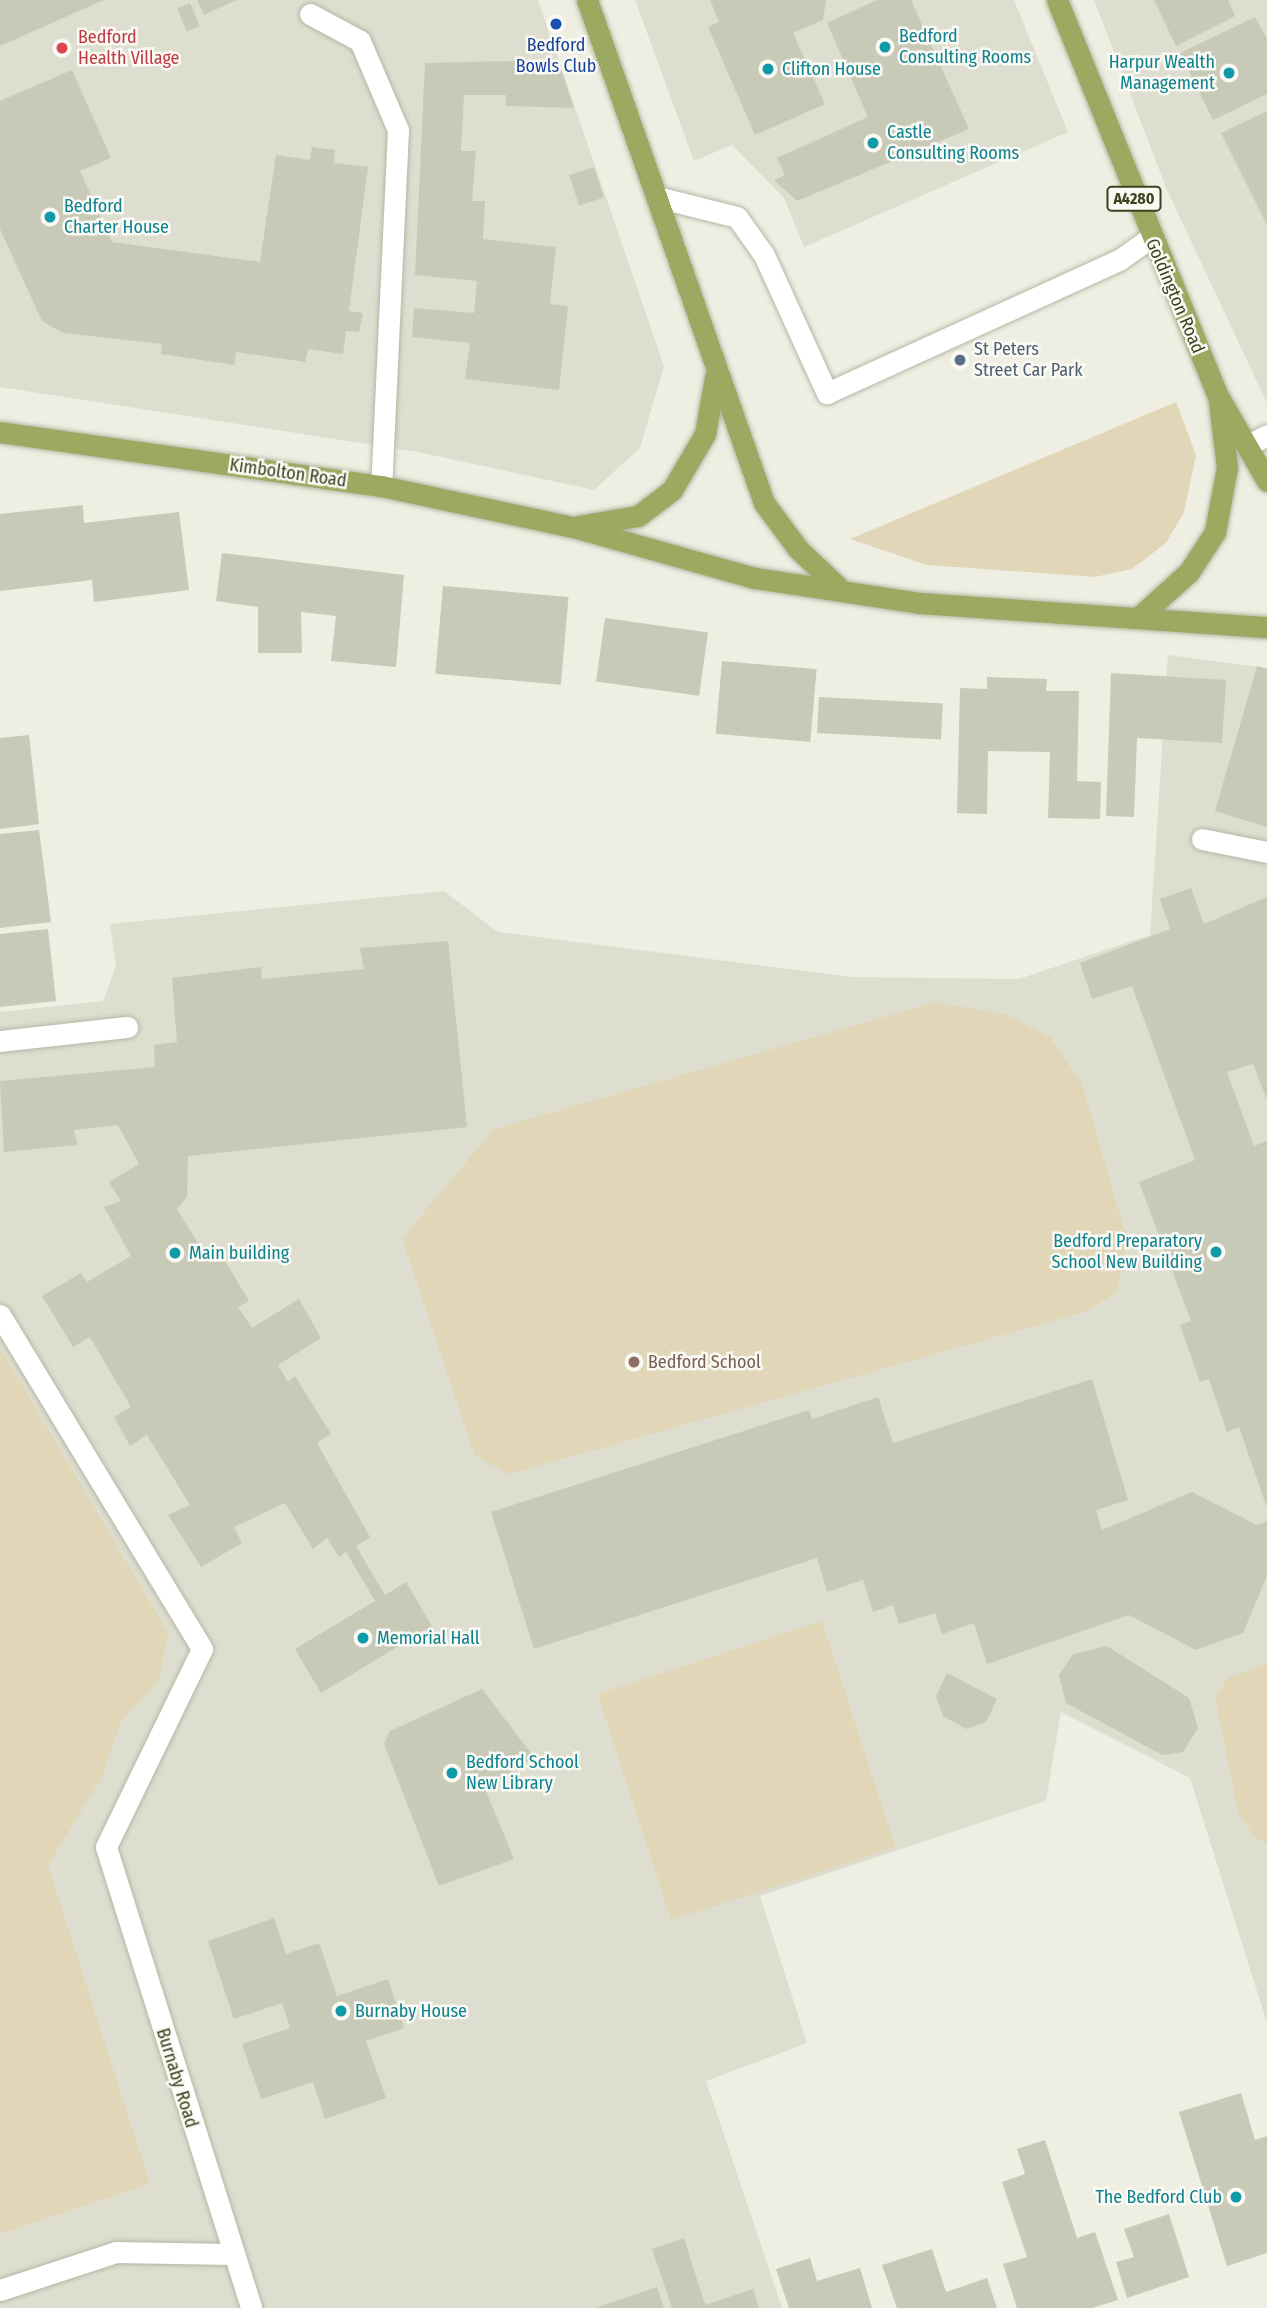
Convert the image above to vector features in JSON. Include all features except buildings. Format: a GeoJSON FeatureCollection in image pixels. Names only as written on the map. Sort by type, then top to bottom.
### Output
{"type":"FeatureCollection","features":[{"type":"Feature","properties":{"kind":"main road"},"geometry":{"type":"LineString","coordinates":[[587,0],[715,371],[764,503],[798,549],[837,586]]}},
{"type":"Feature","properties":{"kind":"main road","name":"Goldington Road"},"geometry":{"type":"LineString","coordinates":[[1057,0],[1150,238],[1218,396],[1227,467],[1215,532],[1189,572],[1139,617]]}},
{"type":"Feature","properties":{"kind":"main road","name":"Kimbolton Road"},"geometry":{"type":"LineString","coordinates":[[573,527],[638,516],[672,490],[705,433],[715,371]]}},
{"type":"Feature","properties":{"kind":"main road","name":"Goldington Road"},"geometry":{"type":"LineString","coordinates":[[1218,396],[1259,439],[1267,481]]}},
{"type":"Feature","properties":{"kind":"main road","name":"Kimbolton Road"},"geometry":{"type":"LineString","coordinates":[[0,432],[382,486],[573,527],[755,578],[837,586],[920,603],[1139,617]]}},
{"type":"Feature","properties":{"kind":"main road"},"geometry":{"type":"LineString","coordinates":[[1139,617],[1267,627]]}},
{"type":"Feature","properties":{"kind":"street"},"geometry":{"type":"LineString","coordinates":[[310,14],[360,41],[398,130],[382,486]]}},
{"type":"Feature","properties":{"kind":"street"},"geometry":{"type":"LineString","coordinates":[[657,197],[737,218],[770,265],[827,393],[1071,283],[1150,238]]}},
{"type":"Feature","properties":{"kind":"street"},"geometry":{"type":"LineString","coordinates":[[1202,839],[1267,852]]}},
{"type":"Feature","properties":{"kind":"street"},"geometry":{"type":"LineString","coordinates":[[0,1041],[127,1027]]}},
{"type":"Feature","properties":{"kind":"street","name":"Burnaby Road"},"geometry":{"type":"LineString","coordinates":[[0,1315],[202,1649],[106,1847],[231,2254],[251,2308]]}},
{"type":"Feature","properties":{"kind":"street"},"geometry":{"type":"LineString","coordinates":[[0,2290],[116,2252],[231,2254]]}},
{"type":"Feature","properties":{"kind":"shaded area"},"geometry":{"type":"Polygon","coordinates":[[[0,0],[538,0],[664,366],[640,448],[594,490],[418,452],[0,387],[0,0]]]}},
{"type":"Feature","properties":{"kind":"shaded area"},"geometry":{"type":"Polygon","coordinates":[[[635,0],[1014,0],[1068,132],[804,247],[784,198],[732,145],[694,161],[635,0]]]}},
{"type":"Feature","properties":{"kind":"shaded area"},"geometry":{"type":"Polygon","coordinates":[[[1094,0],[1267,0],[1267,403],[1167,190],[1094,0]]]}},
{"type":"Feature","properties":{"kind":"shaded area"},"geometry":{"type":"Polygon","coordinates":[[[1176,402],[1196,455],[1184,512],[1166,543],[1132,569],[1095,577],[927,565],[850,539],[1176,402]]]}},
{"type":"Feature","properties":{"kind":"shaded area","name":"Bedford School"},"geometry":{"type":"Polygon","coordinates":[[[1168,655],[1267,668],[1267,2023],[1190,1778],[1061,1712],[1046,1801],[760,1896],[807,2043],[706,2081],[782,2308],[0,2308],[0,1012],[103,1001],[116,966],[110,924],[444,891],[498,932],[853,977],[1019,979],[1150,935],[1168,655]]]}},
{"type":"Feature","properties":{"kind":"shaded area"},"geometry":{"type":"Polygon","coordinates":[[[936,1002],[1008,1015],[1050,1037],[1082,1084],[1128,1242],[1116,1293],[1085,1312],[509,1474],[475,1456],[402,1238],[494,1129],[936,1002]]]}},
{"type":"Feature","properties":{"kind":"shaded area"},"geometry":{"type":"Polygon","coordinates":[[[0,1348],[168,1632],[159,1681],[121,1721],[101,1779],[48,1865],[150,2184],[0,2234],[0,1348]]]}},
{"type":"Feature","properties":{"kind":"shaded area"},"geometry":{"type":"Polygon","coordinates":[[[822,1621],[896,1847],[671,1920],[598,1694],[822,1621]]]}},
{"type":"Feature","properties":{"kind":"shaded area"},"geometry":{"type":"Polygon","coordinates":[[[1267,1663],[1267,1844],[1255,1838],[1238,1812],[1215,1697],[1228,1678],[1267,1663]]]}},
{"type":"Feature","properties":{"kind":"place","name":"Bedford Bowls Club"},"geometry":{"type":"Point","coordinates":[556,24]}},
{"type":"Feature","properties":{"kind":"place","name":"Bedford Consulting Rooms"},"geometry":{"type":"Point","coordinates":[885,47]}},
{"type":"Feature","properties":{"kind":"place","name":"Bedford Health Village"},"geometry":{"type":"Point","coordinates":[62,48]}},
{"type":"Feature","properties":{"kind":"place","name":"Clifton House"},"geometry":{"type":"Point","coordinates":[768,69]}},
{"type":"Feature","properties":{"kind":"place","name":"Harpur Wealth Management"},"geometry":{"type":"Point","coordinates":[1229,73]}},
{"type":"Feature","properties":{"kind":"place","name":"Castle Consulting Rooms"},"geometry":{"type":"Point","coordinates":[873,143]}},
{"type":"Feature","properties":{"kind":"place","name":"Bedford Charter House"},"geometry":{"type":"Point","coordinates":[50,217]}},
{"type":"Feature","properties":{"kind":"place","name":"St Peters Street Car Park"},"geometry":{"type":"Point","coordinates":[960,360]}},
{"type":"Feature","properties":{"kind":"place","name":"Bedford Preparatory School New Building"},"geometry":{"type":"Point","coordinates":[1216,1252]}},
{"type":"Feature","properties":{"kind":"place","name":"Main building"},"geometry":{"type":"Point","coordinates":[175,1253]}},
{"type":"Feature","properties":{"kind":"place","name":"Bedford School"},"geometry":{"type":"Point","coordinates":[634,1362]}},
{"type":"Feature","properties":{"kind":"place","name":"Memorial Hall"},"geometry":{"type":"Point","coordinates":[363,1638]}},
{"type":"Feature","properties":{"kind":"place","name":"Bedford School New Library"},"geometry":{"type":"Point","coordinates":[452,1773]}},
{"type":"Feature","properties":{"kind":"place","name":"Burnaby House"},"geometry":{"type":"Point","coordinates":[341,2011]}},
{"type":"Feature","properties":{"kind":"place","name":"The Bedford Club"},"geometry":{"type":"Point","coordinates":[1236,2197]}}]}
